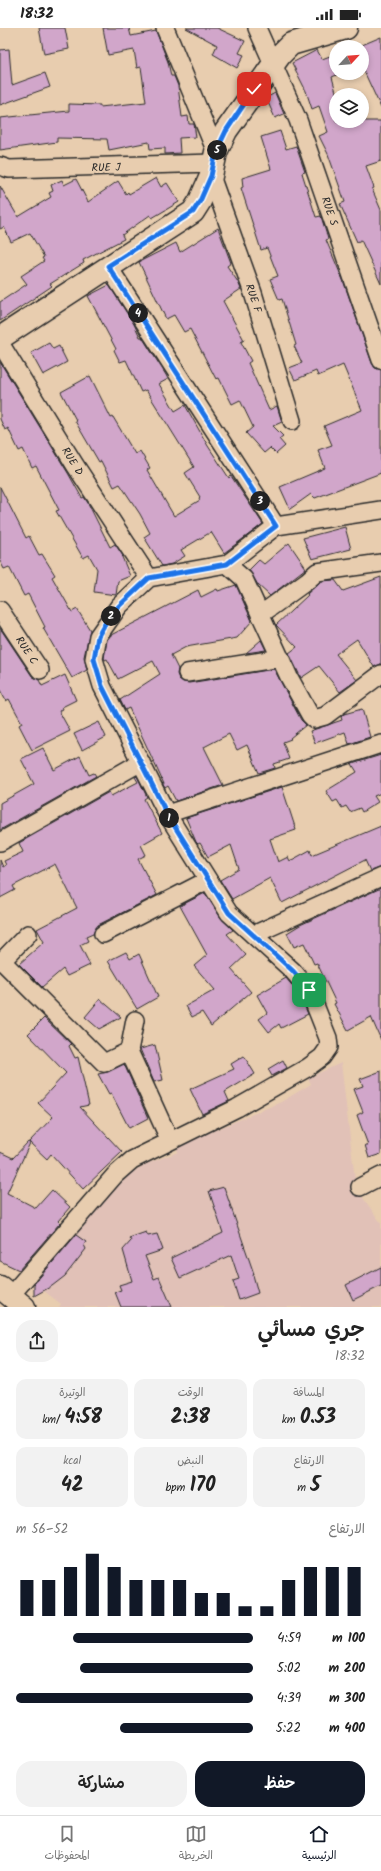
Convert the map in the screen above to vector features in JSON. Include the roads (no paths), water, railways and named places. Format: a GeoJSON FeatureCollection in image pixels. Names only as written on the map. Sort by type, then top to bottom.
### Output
{"type":"FeatureCollection","features":[{"type":"Feature","properties":{"kind":"street","name":"RUE F"},"geometry":{"type":"LineString","coordinates":[[165,28],[213,164],[292,421]]}},
{"type":"Feature","properties":{"kind":"street","name":"RUE S"},"geometry":{"type":"LineString","coordinates":[[257,28],[272,65],[298,120],[381,360]]}},
{"type":"Feature","properties":{"kind":"street"},"geometry":{"type":"LineString","coordinates":[[0,338],[108,266],[193,212],[200,201],[226,131],[240,108],[280,55],[292,44],[346,28]]}},
{"type":"Feature","properties":{"kind":"street","name":"RUE J"},"geometry":{"type":"LineString","coordinates":[[0,166],[9,169],[16,169],[213,164]]}},
{"type":"Feature","properties":{"kind":"street"},"geometry":{"type":"LineString","coordinates":[[108,266],[276,526]]}},
{"type":"Feature","properties":{"kind":"street","name":"RUE D"},"geometry":{"type":"LineString","coordinates":[[0,343],[75,465],[149,578]]}},
{"type":"Feature","properties":{"kind":"street"},"geometry":{"type":"LineString","coordinates":[[12,1296],[115,1175],[132,1160],[237,1108],[307,1068],[322,1057],[329,1047],[328,1038],[309,990],[293,971],[229,913],[167,814],[102,686],[94,659],[98,636],[106,622],[119,606],[149,578],[227,564],[276,526],[381,510]]}},
{"type":"Feature","properties":{"kind":"street"},"geometry":{"type":"LineString","coordinates":[[260,615],[317,572],[381,563]]}},
{"type":"Feature","properties":{"kind":"street"},"geometry":{"type":"LineString","coordinates":[[227,564],[244,579],[298,694],[314,719],[325,716],[381,674]]}},
{"type":"Feature","properties":{"kind":"street","name":"RUE C"},"geometry":{"type":"LineString","coordinates":[[0,610],[40,670]]}},
{"type":"Feature","properties":{"kind":"street"},"geometry":{"type":"LineString","coordinates":[[186,673],[281,658]]}},
{"type":"Feature","properties":{"kind":"street"},"geometry":{"type":"LineString","coordinates":[[167,814],[381,744]]}},
{"type":"Feature","properties":{"kind":"street"},"geometry":{"type":"LineString","coordinates":[[0,842],[141,762]]}},
{"type":"Feature","properties":{"kind":"street"},"geometry":{"type":"LineString","coordinates":[[253,935],[381,877]]}},
{"type":"Feature","properties":{"kind":"street"},"geometry":{"type":"LineString","coordinates":[[103,934],[208,880]]}},
{"type":"Feature","properties":{"kind":"street"},"geometry":{"type":"LineString","coordinates":[[28,934],[1,960],[104,1063],[129,1051]]}},
{"type":"Feature","properties":{"kind":"street"},"geometry":{"type":"LineString","coordinates":[[135,1020],[129,1051],[170,1141]]}},
{"type":"Feature","properties":{"kind":"street"},"geometry":{"type":"LineString","coordinates":[[360,1187],[381,1176]]}}]}
